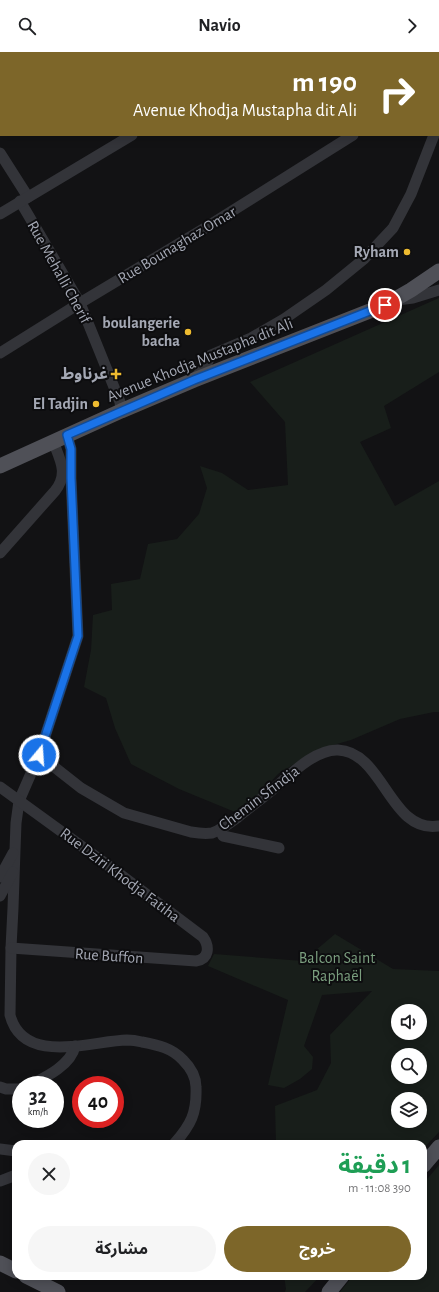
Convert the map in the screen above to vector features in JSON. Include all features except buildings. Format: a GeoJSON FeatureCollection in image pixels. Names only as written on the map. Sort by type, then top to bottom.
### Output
{"type":"FeatureCollection","features":[{"type":"Feature","properties":{"kind":"main road","name":"Avenue Khodja Mustapha dit Ali"},"geometry":{"type":"LineString","coordinates":[[0,466],[53,441],[194,380],[385,305],[439,271]]}},
{"type":"Feature","properties":{"kind":"main road"},"geometry":{"type":"LineString","coordinates":[[427,1161],[439,1147]]}},
{"type":"Feature","properties":{"kind":"main road"},"geometry":{"type":"LineString","coordinates":[[0,1263],[12,1269]]}},
{"type":"Feature","properties":{"kind":"main road"},"geometry":{"type":"LineString","coordinates":[[34,1280],[58,1292]]}},
{"type":"Feature","properties":{"kind":"main road"},"geometry":{"type":"LineString","coordinates":[[329,1292],[339,1280]]}},
{"type":"Feature","properties":{"kind":"street"},"geometry":{"type":"LineString","coordinates":[[0,214],[130,136]]}},
{"type":"Feature","properties":{"kind":"street","name":"Rue Bounaghaz Omar"},"geometry":{"type":"LineString","coordinates":[[0,353],[205,228],[351,136]]}},
{"type":"Feature","properties":{"kind":"street"},"geometry":{"type":"LineString","coordinates":[[194,380],[205,367],[212,355],[250,338],[284,319],[326,290],[364,259],[393,228],[411,194],[434,136]]}},
{"type":"Feature","properties":{"kind":"street","name":"Rue Mehalli Cherif"},"geometry":{"type":"LineString","coordinates":[[0,153],[80,303],[120,402],[122,411]]}},
{"type":"Feature","properties":{"kind":"street"},"geometry":{"type":"LineString","coordinates":[[394,300],[413,298],[439,290]]}},
{"type":"Feature","properties":{"kind":"street"},"geometry":{"type":"LineString","coordinates":[[67,435],[71,446],[67,477],[78,636],[39,755],[20,800],[15,850],[10,948],[10,1015],[16,1030],[21,1036],[36,1044],[61,1047],[129,1040],[158,1045],[169,1049],[178,1055],[192,1073],[196,1084],[196,1100],[193,1115],[187,1130],[178,1140]]}},
{"type":"Feature","properties":{"kind":"street"},"geometry":{"type":"LineString","coordinates":[[53,441],[67,477]]}},
{"type":"Feature","properties":{"kind":"street"},"geometry":{"type":"LineString","coordinates":[[0,553],[67,477]]}},
{"type":"Feature","properties":{"kind":"street","name":"Chemin Sfindja"},"geometry":{"type":"LineString","coordinates":[[39,755],[81,788],[124,813],[190,832],[211,833],[220,829],[251,807],[308,761],[322,754],[338,750],[360,758],[380,780],[399,808],[408,818],[420,825],[428,827],[439,826]]}},
{"type":"Feature","properties":{"kind":"street","name":"Rue Dziri Khodja Fatiha"},"geometry":{"type":"LineString","coordinates":[[0,787],[20,800],[113,869],[203,938],[208,949],[206,957]]}},
{"type":"Feature","properties":{"kind":"street"},"geometry":{"type":"LineString","coordinates":[[220,829],[223,836],[279,848]]}},
{"type":"Feature","properties":{"kind":"street"},"geometry":{"type":"LineString","coordinates":[[0,877],[15,850]]}},
{"type":"Feature","properties":{"kind":"street"},"geometry":{"type":"LineString","coordinates":[[0,896],[14,870]]}},
{"type":"Feature","properties":{"kind":"street","name":"Rue Buffon"},"geometry":{"type":"LineString","coordinates":[[10,948],[196,962],[206,957]]}},
{"type":"Feature","properties":{"kind":"street"},"geometry":{"type":"LineString","coordinates":[[47,1076],[70,1058],[75,1046]]}},
{"type":"Feature","properties":{"kind":"street"},"geometry":{"type":"LineString","coordinates":[[0,1087],[12,1089]]}},
{"type":"Feature","properties":{"kind":"street"},"geometry":{"type":"LineString","coordinates":[[0,1149],[12,1150]]}},
{"type":"Feature","properties":{"kind":"street"},"geometry":{"type":"LineString","coordinates":[[0,1180],[12,1176]]}},
{"type":"Feature","properties":{"kind":"green space"},"geometry":{"type":"Polygon","coordinates":[[[439,298],[439,372],[384,406],[391,428],[360,442],[395,506],[439,481],[439,712],[400,719],[351,740],[319,749],[278,774],[254,800],[235,812],[179,789],[131,764],[115,728],[106,698],[84,687],[91,650],[93,615],[112,610],[111,584],[140,579],[148,544],[177,539],[199,514],[207,488],[200,466],[222,473],[248,490],[288,485],[285,422],[250,382],[439,298]]]}},
{"type":"Feature","properties":{"kind":"green space","name":"Balcon Saint Raphaël"},"geometry":{"type":"Polygon","coordinates":[[[335,934],[393,969],[439,971],[439,1132],[427,1145],[427,1140],[276,1140],[275,1106],[317,1090],[331,1063],[330,1035],[372,991],[322,995],[304,1046],[313,1057],[312,1069],[300,1079],[284,1088],[268,1085],[288,1000],[208,966],[214,954],[303,961],[335,934]]]}},
{"type":"Feature","properties":{"kind":"green space"},"geometry":{"type":"Polygon","coordinates":[[[439,1165],[439,1292],[340,1292],[350,1280],[427,1280],[427,1179],[439,1165]]]}},
{"type":"Feature","properties":{"kind":"green space"},"geometry":{"type":"Polygon","coordinates":[[[285,1280],[316,1280],[305,1292],[285,1292],[285,1280]]]}},
{"type":"Feature","properties":{"kind":"place","name":"Ryham"},"geometry":{"type":"Point","coordinates":[407,252]}},
{"type":"Feature","properties":{"kind":"place","name":"boulangerie bacha"},"geometry":{"type":"Point","coordinates":[188,332]}},
{"type":"Feature","properties":{"kind":"place","name":"غرناوط"},"geometry":{"type":"Point","coordinates":[116,374]}},
{"type":"Feature","properties":{"kind":"place","name":"El Tadjin"},"geometry":{"type":"Point","coordinates":[96,404]}},
{"type":"Feature","properties":{"kind":"route"},"geometry":{"type":"LineString","coordinates":[[39,755],[78,636],[71,446],[67,435],[194,380],[385,305]]}}]}
